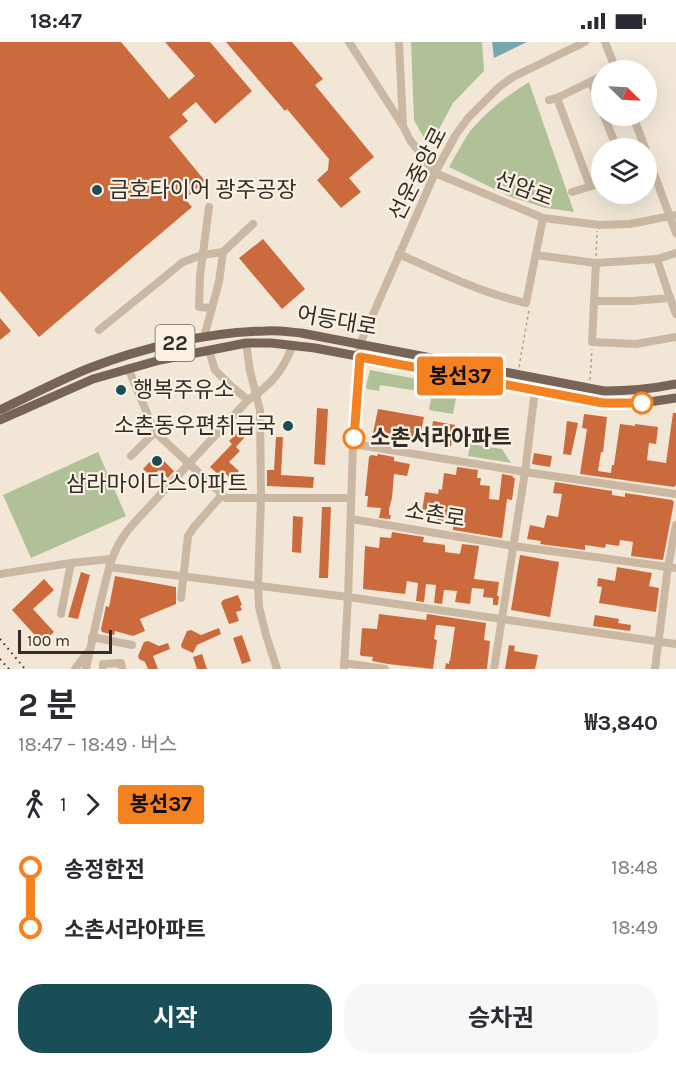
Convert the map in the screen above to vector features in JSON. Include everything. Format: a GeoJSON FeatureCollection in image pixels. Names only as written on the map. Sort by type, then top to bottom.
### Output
{"type":"FeatureCollection","features":[{"type":"Feature","properties":{"kind":"main road","name":"어등대로"},"geometry":{"type":"LineString","coordinates":[[0,410],[86,370],[121,357],[204,337],[267,330],[301,333],[604,391],[627,391],[676,384]]}},
{"type":"Feature","properties":{"kind":"main road","name":"어등대로"},"geometry":{"type":"LineString","coordinates":[[0,420],[93,379],[128,368],[246,343],[271,343],[315,348],[603,403],[642,403],[676,398]]}},
{"type":"Feature","properties":{"kind":"street"},"geometry":{"type":"LineString","coordinates":[[349,42],[404,126],[410,140],[435,173]]}},
{"type":"Feature","properties":{"kind":"street"},"geometry":{"type":"LineString","coordinates":[[399,42],[404,126]]}},
{"type":"Feature","properties":{"kind":"street","name":"선운중앙로"},"geometry":{"type":"LineString","coordinates":[[360,344],[435,173],[454,136],[468,118],[499,87],[513,77],[585,42]]}},
{"type":"Feature","properties":{"kind":"street"},"geometry":{"type":"LineString","coordinates":[[605,42],[611,60]]}},
{"type":"Feature","properties":{"kind":"street"},"geometry":{"type":"LineString","coordinates":[[572,192],[590,186],[553,99],[591,82]]}},
{"type":"Feature","properties":{"kind":"street","name":"선암로"},"geometry":{"type":"LineString","coordinates":[[435,173],[543,218],[597,224],[630,224],[673,216]]}},
{"type":"Feature","properties":{"kind":"street"},"geometry":{"type":"LineString","coordinates":[[657,184],[673,216],[676,233]]}},
{"type":"Feature","properties":{"kind":"street"},"geometry":{"type":"LineString","coordinates":[[209,207],[202,255],[199,307],[212,308]]}},
{"type":"Feature","properties":{"kind":"street"},"geometry":{"type":"LineString","coordinates":[[399,254],[500,298],[526,303],[543,218]]}},
{"type":"Feature","properties":{"kind":"street"},"geometry":{"type":"LineString","coordinates":[[99,330],[183,262],[202,255],[223,252],[253,224]]}},
{"type":"Feature","properties":{"kind":"street"},"geometry":{"type":"LineString","coordinates":[[204,337],[219,282],[223,252]]}},
{"type":"Feature","properties":{"kind":"street"},"geometry":{"type":"LineString","coordinates":[[536,255],[596,263],[657,259],[676,253]]}},
{"type":"Feature","properties":{"kind":"street"},"geometry":{"type":"LineString","coordinates":[[657,259],[676,314]]}},
{"type":"Feature","properties":{"kind":"street"},"geometry":{"type":"LineString","coordinates":[[596,263],[592,342],[636,344],[676,337]]}},
{"type":"Feature","properties":{"kind":"street"},"geometry":{"type":"LineString","coordinates":[[595,301],[632,302],[670,298]]}},
{"type":"Feature","properties":{"kind":"street"},"geometry":{"type":"LineString","coordinates":[[246,343],[250,371],[260,410],[261,497],[258,586],[262,621],[277,669]]}},
{"type":"Feature","properties":{"kind":"street"},"geometry":{"type":"LineString","coordinates":[[360,344],[353,444],[344,666],[385,669]]}},
{"type":"Feature","properties":{"kind":"street"},"geometry":{"type":"LineString","coordinates":[[86,669],[110,563],[120,539],[248,400],[271,383],[285,364],[293,345]]}},
{"type":"Feature","properties":{"kind":"street"},"geometry":{"type":"LineString","coordinates":[[209,350],[215,370],[248,400]]}},
{"type":"Feature","properties":{"kind":"street"},"geometry":{"type":"LineString","coordinates":[[128,368],[155,432],[226,498],[351,498]]}},
{"type":"Feature","properties":{"kind":"street"},"geometry":{"type":"LineString","coordinates":[[494,669],[525,472],[535,390]]}},
{"type":"Feature","properties":{"kind":"street"},"geometry":{"type":"LineString","coordinates":[[131,456],[155,432]]}},
{"type":"Feature","properties":{"kind":"street"},"geometry":{"type":"LineString","coordinates":[[353,444],[676,494]]}},
{"type":"Feature","properties":{"kind":"street"},"geometry":{"type":"LineString","coordinates":[[181,598],[190,532],[222,495]]}},
{"type":"Feature","properties":{"kind":"street","name":"소촌로"},"geometry":{"type":"LineString","coordinates":[[351,519],[513,546],[672,567]]}},
{"type":"Feature","properties":{"kind":"street"},"geometry":{"type":"LineString","coordinates":[[655,669],[672,567],[676,525]]}},
{"type":"Feature","properties":{"kind":"street"},"geometry":{"type":"LineString","coordinates":[[61,614],[71,563]]}},
{"type":"Feature","properties":{"kind":"street"},"geometry":{"type":"LineString","coordinates":[[0,574],[71,563],[110,563],[183,577],[348,597],[676,644]]}},
{"type":"Feature","properties":{"kind":"street"},"geometry":{"type":"LineString","coordinates":[[92,637],[132,645]]}},
{"type":"Feature","properties":{"kind":"street"},"geometry":{"type":"LineString","coordinates":[[75,669],[90,648]]}},
{"type":"Feature","properties":{"kind":"street"},"geometry":{"type":"LineString","coordinates":[[104,669],[104,663],[121,663],[122,669]]}},
{"type":"Feature","properties":{"kind":"path"},"geometry":{"type":"LineString","coordinates":[[596,263],[597,224]]}},
{"type":"Feature","properties":{"kind":"path"},"geometry":{"type":"LineString","coordinates":[[518,374],[529,310],[526,303]]}},
{"type":"Feature","properties":{"kind":"path"},"geometry":{"type":"LineString","coordinates":[[590,388],[592,342]]}},
{"type":"Feature","properties":{"kind":"green space"},"geometry":{"type":"Polygon","coordinates":[[[411,42],[482,42],[484,71],[453,103],[431,144],[424,138],[414,120],[411,42]]]}},
{"type":"Feature","properties":{"kind":"green space"},"geometry":{"type":"Polygon","coordinates":[[[529,82],[574,212],[546,208],[511,197],[449,167],[477,123],[498,104],[529,82]]]}},
{"type":"Feature","properties":{"kind":"green space"},"geometry":{"type":"Polygon","coordinates":[[[370,370],[458,387],[453,414],[429,410],[432,393],[380,385],[379,391],[367,389],[370,370]]]}},
{"type":"Feature","properties":{"kind":"green space"},"geometry":{"type":"Polygon","coordinates":[[[470,444],[502,449],[511,463],[468,456],[470,444]]]}},
{"type":"Feature","properties":{"kind":"green space"},"geometry":{"type":"Polygon","coordinates":[[[98,452],[126,516],[31,558],[3,495],[98,452]]]}},
{"type":"Feature","properties":{"kind":"water"},"geometry":{"type":"Polygon","coordinates":[[[492,42],[527,42],[494,58],[492,42]]]}},
{"type":"Feature","properties":{"kind":"building","name":"금호타이어 광주공장"},"geometry":{"type":"Polygon","coordinates":[[[0,42],[121,42],[169,99],[195,76],[165,42],[210,42],[252,91],[215,124],[196,102],[182,114],[188,121],[169,137],[205,181],[185,199],[192,207],[39,337],[0,291],[0,42]]]}},
{"type":"Feature","properties":{"kind":"building"},"geometry":{"type":"Polygon","coordinates":[[[226,42],[292,42],[323,79],[315,85],[374,157],[349,178],[361,192],[341,208],[317,180],[328,170],[329,159],[226,42]]]}},
{"type":"Feature","properties":{"kind":"building"},"geometry":{"type":"Polygon","coordinates":[[[263,239],[305,289],[282,309],[239,258],[263,239]]]}},
{"type":"Feature","properties":{"kind":"building"},"geometry":{"type":"Polygon","coordinates":[[[0,318],[11,331],[0,340],[0,318]]]}},
{"type":"Feature","properties":{"kind":"building"},"geometry":{"type":"Polygon","coordinates":[[[317,408],[328,409],[325,465],[314,464],[317,408]]]}},
{"type":"Feature","properties":{"kind":"building"},"geometry":{"type":"Polygon","coordinates":[[[378,409],[424,417],[419,442],[373,433],[378,409]]]}},
{"type":"Feature","properties":{"kind":"building"},"geometry":{"type":"Polygon","coordinates":[[[673,413],[676,413],[676,485],[674,487],[580,474],[587,429],[582,428],[584,414],[607,417],[603,452],[601,452],[598,471],[611,473],[620,424],[658,427],[656,444],[649,443],[647,460],[666,463],[673,413]]]}},
{"type":"Feature","properties":{"kind":"building"},"geometry":{"type":"Polygon","coordinates":[[[433,421],[455,425],[451,446],[429,442],[433,421]]]}},
{"type":"Feature","properties":{"kind":"building"},"geometry":{"type":"Polygon","coordinates":[[[567,421],[578,423],[571,455],[563,454],[567,421]]]}},
{"type":"Feature","properties":{"kind":"building"},"geometry":{"type":"Polygon","coordinates":[[[239,431],[245,437],[236,447],[240,451],[229,462],[239,471],[231,479],[222,470],[218,474],[210,467],[232,444],[229,441],[239,431]]]}},
{"type":"Feature","properties":{"kind":"building"},"geometry":{"type":"Polygon","coordinates":[[[276,437],[283,437],[281,475],[314,477],[313,488],[267,486],[267,470],[274,470],[276,437]]]}},
{"type":"Feature","properties":{"kind":"building"},"geometry":{"type":"Polygon","coordinates":[[[534,453],[552,456],[550,467],[532,464],[534,453]]]}},
{"type":"Feature","properties":{"kind":"building","name":"삼라마이다스아파트"},"geometry":{"type":"Polygon","coordinates":[[[157,454],[174,471],[168,478],[159,470],[151,477],[143,469],[157,454]]]}},
{"type":"Feature","properties":{"kind":"building"},"geometry":{"type":"Polygon","coordinates":[[[378,454],[394,457],[394,461],[410,464],[407,476],[394,474],[389,509],[390,519],[379,518],[381,508],[367,507],[368,496],[365,496],[369,457],[378,454]]]}},
{"type":"Feature","properties":{"kind":"building"},"geometry":{"type":"Polygon","coordinates":[[[457,467],[478,470],[477,478],[481,478],[480,485],[490,486],[489,499],[499,500],[502,474],[515,478],[512,500],[507,499],[502,538],[453,530],[453,525],[437,523],[438,516],[422,512],[425,492],[438,494],[439,489],[442,490],[444,473],[456,475],[457,467]]]}},
{"type":"Feature","properties":{"kind":"building"},"geometry":{"type":"Polygon","coordinates":[[[555,482],[612,491],[612,495],[625,497],[625,493],[672,500],[674,502],[663,560],[631,556],[633,542],[620,540],[619,546],[606,544],[605,548],[585,545],[585,550],[540,544],[541,541],[527,539],[530,525],[544,528],[547,515],[558,517],[562,494],[553,493],[555,482]]]}},
{"type":"Feature","properties":{"kind":"building"},"geometry":{"type":"Polygon","coordinates":[[[322,507],[331,507],[328,578],[319,578],[322,507]]]}},
{"type":"Feature","properties":{"kind":"building"},"geometry":{"type":"Polygon","coordinates":[[[293,516],[303,517],[301,553],[292,552],[293,516]]]}},
{"type":"Feature","properties":{"kind":"building"},"geometry":{"type":"Polygon","coordinates":[[[392,532],[424,537],[423,542],[445,545],[445,552],[460,554],[462,544],[479,546],[474,579],[499,582],[498,605],[493,605],[493,598],[483,597],[484,589],[472,588],[470,604],[455,602],[457,591],[444,590],[442,604],[434,603],[436,585],[426,584],[424,602],[416,601],[418,583],[407,581],[405,594],[363,589],[365,546],[379,548],[380,537],[391,538],[392,532]]]}},
{"type":"Feature","properties":{"kind":"building"},"geometry":{"type":"Polygon","coordinates":[[[520,555],[559,562],[550,617],[511,610],[520,555]]]}},
{"type":"Feature","properties":{"kind":"building"},"geometry":{"type":"Polygon","coordinates":[[[617,567],[652,573],[649,586],[659,588],[656,612],[599,603],[602,587],[597,586],[598,578],[615,581],[617,567]]]}},
{"type":"Feature","properties":{"kind":"building"},"geometry":{"type":"Polygon","coordinates":[[[81,572],[90,575],[78,619],[68,617],[81,572]]]}},
{"type":"Feature","properties":{"kind":"building"},"geometry":{"type":"Polygon","coordinates":[[[115,576],[176,587],[176,604],[140,619],[145,631],[133,636],[115,631],[114,635],[102,632],[106,606],[109,607],[115,576]]]}},
{"type":"Feature","properties":{"kind":"building"},"geometry":{"type":"Polygon","coordinates":[[[44,579],[54,590],[33,609],[54,632],[42,643],[12,610],[44,579]]]}},
{"type":"Feature","properties":{"kind":"building"},"geometry":{"type":"Polygon","coordinates":[[[238,595],[242,605],[240,606],[242,610],[236,612],[239,621],[229,624],[221,603],[223,600],[238,595]]]}},
{"type":"Feature","properties":{"kind":"building"},"geometry":{"type":"Polygon","coordinates":[[[379,614],[426,620],[427,614],[486,623],[484,640],[490,641],[487,669],[445,669],[446,663],[449,664],[450,661],[455,627],[438,625],[436,625],[434,639],[437,640],[433,669],[372,661],[373,657],[360,655],[362,628],[377,629],[379,614]]]}},
{"type":"Feature","properties":{"kind":"building"},"geometry":{"type":"Polygon","coordinates":[[[595,615],[619,619],[618,623],[631,625],[630,631],[593,626],[595,615]]]}},
{"type":"Feature","properties":{"kind":"building"},"geometry":{"type":"Polygon","coordinates":[[[219,628],[221,634],[197,645],[193,653],[182,648],[181,645],[187,631],[191,630],[201,635],[219,628]]]}},
{"type":"Feature","properties":{"kind":"building"},"geometry":{"type":"Polygon","coordinates":[[[242,635],[251,661],[242,664],[233,638],[242,635]]]}},
{"type":"Feature","properties":{"kind":"building"},"geometry":{"type":"Polygon","coordinates":[[[148,641],[159,646],[168,643],[170,649],[153,656],[158,669],[148,669],[145,662],[139,659],[138,656],[144,642],[148,641]]]}},
{"type":"Feature","properties":{"kind":"building"},"geometry":{"type":"Polygon","coordinates":[[[509,645],[515,646],[514,651],[538,655],[535,669],[505,669],[509,645]]]}},
{"type":"Feature","properties":{"kind":"building"},"geometry":{"type":"Polygon","coordinates":[[[202,654],[207,669],[197,669],[193,657],[202,654]]]}},
{"type":"Feature","properties":{"kind":"railway"},"geometry":{"type":"LineString","coordinates":[[0,639],[25,669]]}},
{"type":"Feature","properties":{"kind":"railway"},"geometry":{"type":"LineString","coordinates":[[0,659],[9,669]]}},
{"type":"Feature","properties":{"kind":"bus line","name":"봉선37"},"geometry":{"type":"LineString","coordinates":[[354,438],[360,357],[603,403],[642,403]]}},
{"type":"Feature","properties":{"kind":"place","name":"금호타이어 광주공장"},"geometry":{"type":"Point","coordinates":[97,190]}},
{"type":"Feature","properties":{"kind":"place","name":"행복주유소"},"geometry":{"type":"Point","coordinates":[121,390]}},
{"type":"Feature","properties":{"kind":"place","name":"소촌동우편취급국"},"geometry":{"type":"Point","coordinates":[288,426]}},
{"type":"Feature","properties":{"kind":"place","name":"소촌서라아파트"},"geometry":{"type":"Point","coordinates":[354,438]}},
{"type":"Feature","properties":{"kind":"place","name":"삼라마이다스아파트"},"geometry":{"type":"Point","coordinates":[157,461]}}]}
